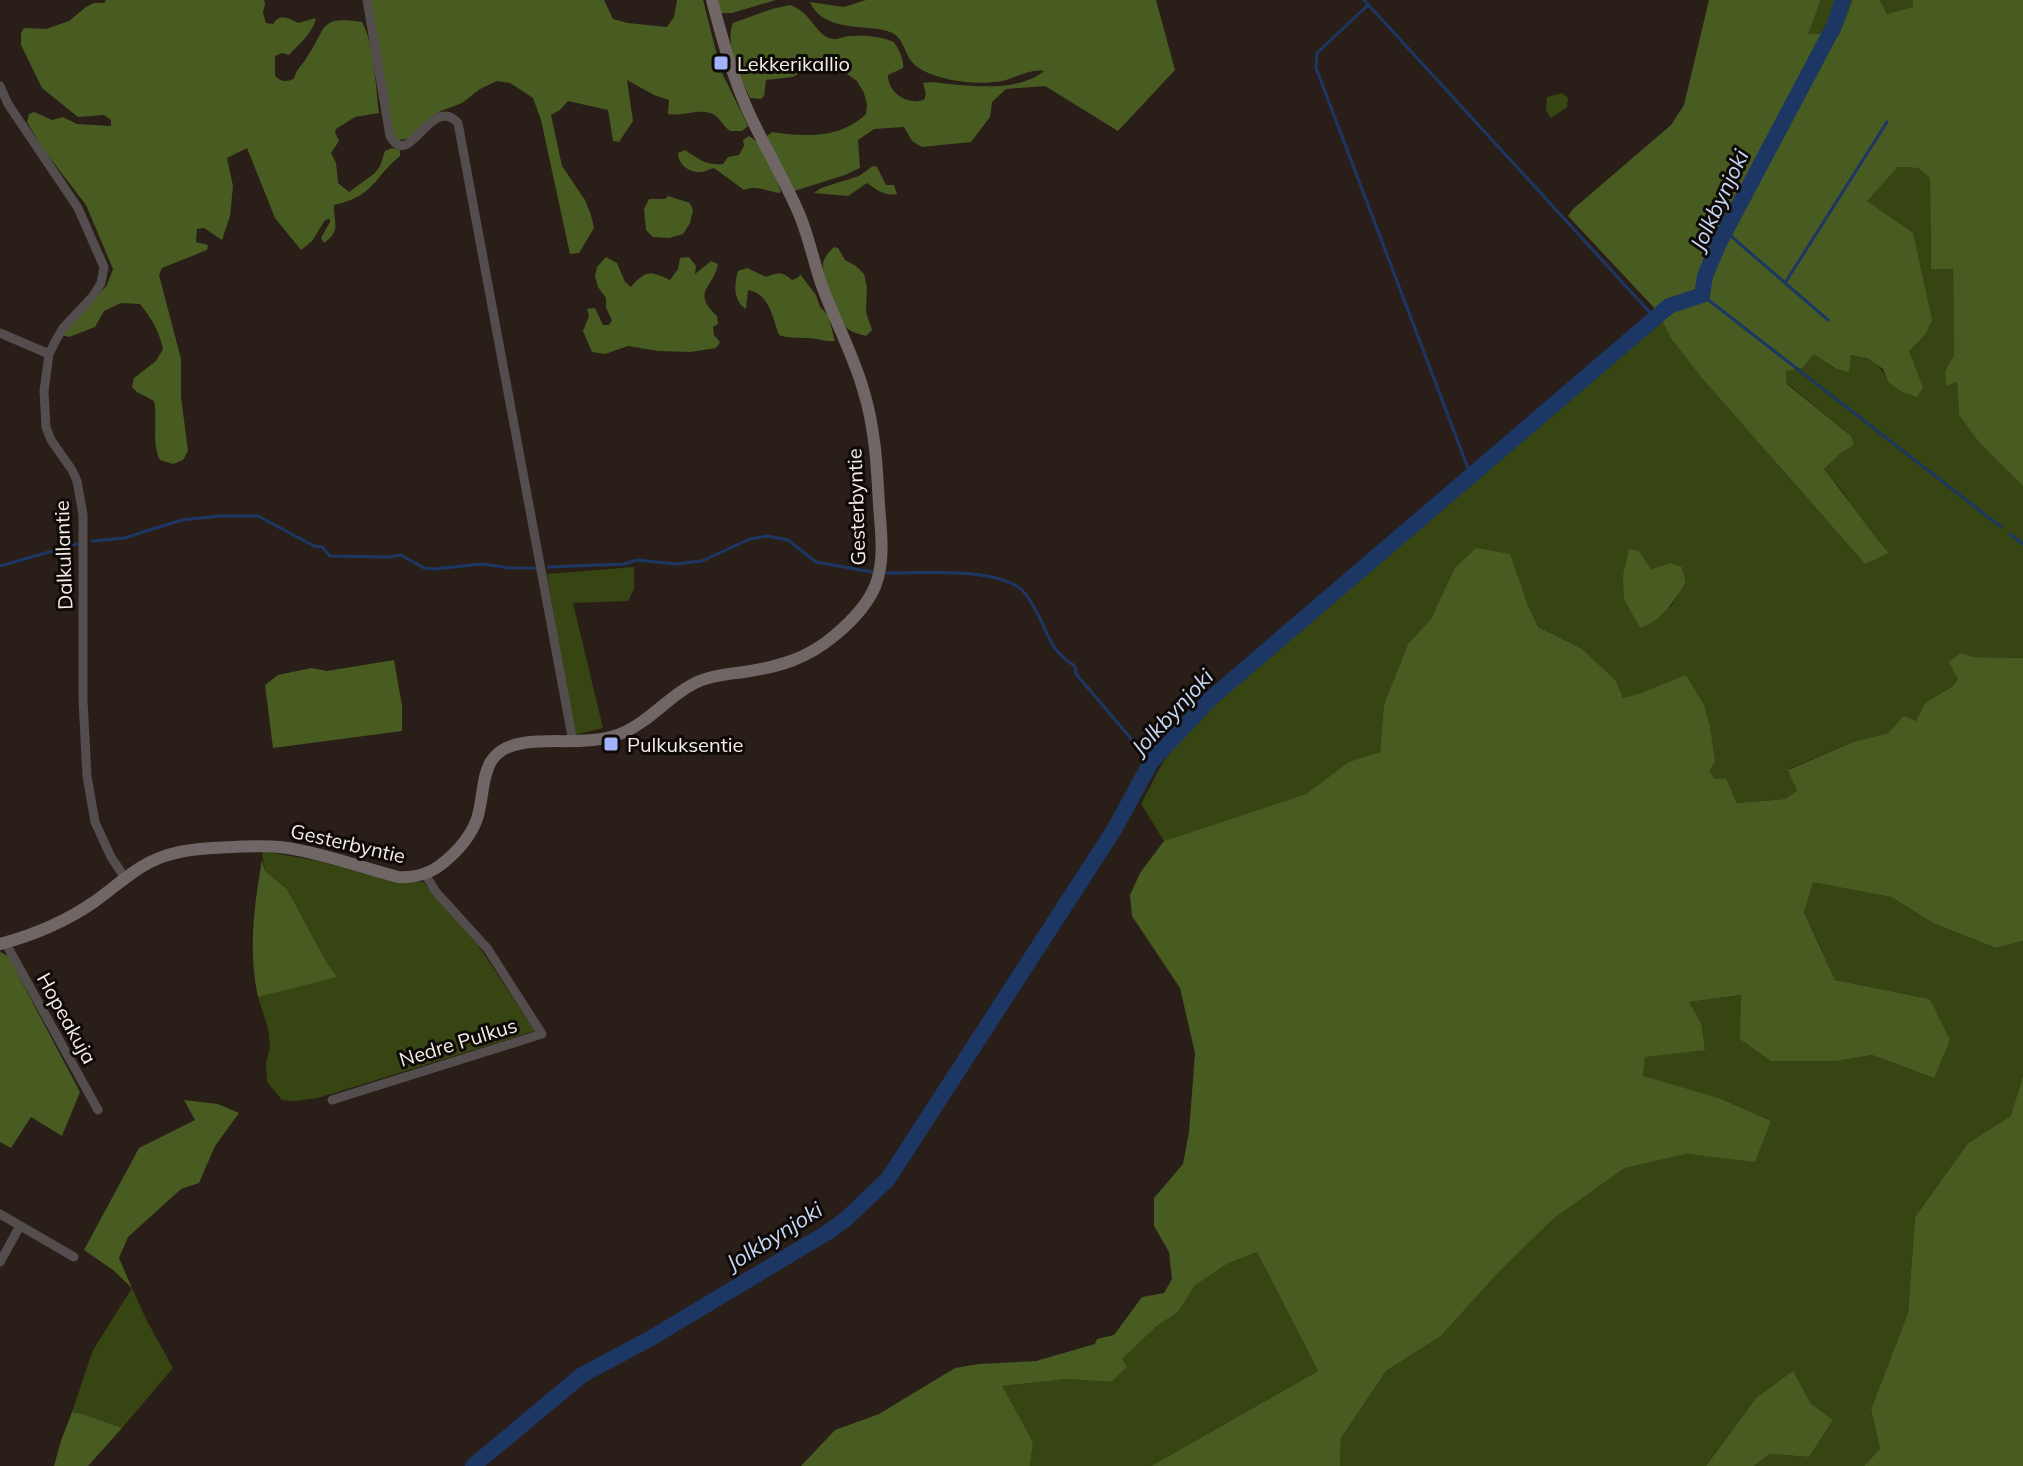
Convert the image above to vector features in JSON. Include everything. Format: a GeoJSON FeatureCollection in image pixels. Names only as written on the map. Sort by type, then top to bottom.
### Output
{"type":"FeatureCollection","features":[{"type":"Feature","properties":{"kind":"street"},"geometry":{"type":"LineString","coordinates":[[367,0],[393,142],[399,145],[410,143],[438,117],[452,117],[458,123],[573,742]]}},
{"type":"Feature","properties":{"kind":"street","name":"Gesterbyntie"},"geometry":{"type":"LineString","coordinates":[[3,943],[43,931],[60,922],[156,859],[200,848],[282,848],[312,853],[398,877],[425,874],[450,857],[469,836],[477,817],[487,768],[503,749],[526,742],[591,741],[621,734],[683,689],[703,679],[780,666],[805,656],[833,637],[869,600],[880,570],[881,529],[874,437],[864,390],[823,288],[802,221],[749,112],[729,62],[712,0]]}},
{"type":"Feature","properties":{"kind":"street","name":"Dalkullantie"},"geometry":{"type":"LineString","coordinates":[[0,86],[8,104],[78,208],[104,267],[101,283],[93,296],[63,328],[49,354],[44,391],[46,427],[77,481],[83,515],[83,701],[90,800],[102,839],[125,878]]}},
{"type":"Feature","properties":{"kind":"street"},"geometry":{"type":"LineString","coordinates":[[0,333],[49,354]]}},
{"type":"Feature","properties":{"kind":"street","name":"Nedre Pulkus"},"geometry":{"type":"LineString","coordinates":[[332,1100],[542,1034],[487,948],[436,892],[425,874]]}},
{"type":"Feature","properties":{"kind":"street","name":"Hopeakuja"},"geometry":{"type":"LineString","coordinates":[[3,943],[98,1110]]}},
{"type":"Feature","properties":{"kind":"street"},"geometry":{"type":"LineString","coordinates":[[0,1214],[74,1257]]}},
{"type":"Feature","properties":{"kind":"street"},"geometry":{"type":"LineString","coordinates":[[0,1262],[20,1226]]}},
{"type":"Feature","properties":{"kind":"green space"},"geometry":{"type":"Polygon","coordinates":[[[106,0],[264,0],[266,23],[273,24],[281,18],[298,23],[316,18],[309,33],[289,55],[282,53],[275,56],[275,76],[284,81],[294,79],[322,31],[331,22],[362,22],[372,53],[379,113],[355,117],[336,129],[339,141],[331,153],[336,163],[338,183],[349,192],[375,173],[385,151],[392,148],[400,150],[400,156],[366,192],[334,205],[335,226],[330,238],[324,243],[321,238],[330,219],[325,220],[312,241],[301,250],[275,218],[247,148],[227,158],[233,186],[230,216],[222,240],[204,228],[197,229],[196,242],[208,245],[207,250],[162,268],[159,275],[181,359],[181,397],[188,451],[183,460],[173,464],[160,460],[157,453],[154,401],[132,387],[134,378],[156,361],[163,349],[154,325],[140,304],[121,303],[104,311],[95,327],[69,337],[62,335],[107,285],[113,269],[86,205],[43,149],[27,122],[29,114],[34,112],[52,120],[63,117],[77,124],[111,126],[111,120],[104,115],[78,117],[42,88],[21,45],[24,28],[46,29],[69,21],[86,7],[106,0]]]}},
{"type":"Feature","properties":{"kind":"green space"},"geometry":{"type":"Polygon","coordinates":[[[371,0],[604,0],[613,19],[667,27],[674,17],[677,0],[703,0],[721,71],[748,126],[742,131],[730,131],[711,113],[668,114],[669,100],[627,80],[633,121],[619,142],[613,141],[608,110],[568,101],[551,115],[562,166],[585,200],[594,228],[579,253],[570,254],[541,120],[533,98],[510,83],[497,81],[462,103],[441,111],[426,121],[411,138],[399,140],[394,137],[371,0]]]}},
{"type":"Feature","properties":{"kind":"green space"},"geometry":{"type":"Polygon","coordinates":[[[718,0],[776,0],[732,13],[721,13],[718,0]]]}},
{"type":"Feature","properties":{"kind":"green space"},"geometry":{"type":"Polygon","coordinates":[[[866,0],[1156,0],[1175,70],[1118,131],[1045,86],[1006,89],[992,102],[990,117],[971,142],[922,147],[912,141],[904,127],[874,129],[858,140],[860,168],[794,191],[767,136],[772,132],[822,134],[845,128],[866,114],[864,93],[857,81],[847,74],[809,67],[793,77],[766,80],[764,96],[761,99],[750,98],[732,51],[733,23],[790,5],[803,12],[829,38],[866,36],[894,42],[902,57],[903,68],[888,75],[889,81],[895,92],[911,101],[924,100],[923,83],[1005,85],[1033,78],[1044,71],[1032,71],[989,83],[937,76],[913,63],[893,33],[833,23],[816,12],[810,2],[844,7],[866,0]]]}},
{"type":"Feature","properties":{"kind":"green space"},"geometry":{"type":"Polygon","coordinates":[[[1709,0],[1821,0],[1808,34],[1838,37],[1853,0],[1880,0],[1887,14],[1913,7],[1913,0],[2023,0],[2023,486],[1979,442],[1959,415],[1957,382],[1946,386],[1945,371],[1954,355],[1953,269],[1931,269],[1930,178],[1918,168],[1898,167],[1867,201],[1913,233],[1932,320],[1925,335],[1909,351],[1923,387],[1917,397],[1900,391],[1888,382],[1883,369],[1868,359],[1851,355],[1849,372],[1836,369],[1814,354],[1802,368],[1786,371],[1787,384],[1851,436],[1854,445],[1824,469],[1889,553],[1865,564],[1700,376],[1670,337],[1658,312],[1568,216],[1671,125],[1684,105],[1709,0]]]}},
{"type":"Feature","properties":{"kind":"green space"},"geometry":{"type":"Polygon","coordinates":[[[1821,0],[1853,0],[1838,37],[1807,35],[1821,0]]]}},
{"type":"Feature","properties":{"kind":"green space"},"geometry":{"type":"Polygon","coordinates":[[[1880,0],[1913,0],[1914,7],[1887,14],[1880,0]]]}},
{"type":"Feature","properties":{"kind":"green space"},"geometry":{"type":"Polygon","coordinates":[[[1562,93],[1568,98],[1567,107],[1551,118],[1546,111],[1547,97],[1562,93]]]}},
{"type":"Feature","properties":{"kind":"green space"},"geometry":{"type":"Polygon","coordinates":[[[749,136],[765,153],[781,191],[779,193],[757,188],[744,190],[714,168],[701,172],[688,169],[678,157],[678,153],[685,150],[708,163],[723,164],[728,157],[739,155],[744,146],[743,140],[749,136]]]}},
{"type":"Feature","properties":{"kind":"green space"},"geometry":{"type":"Polygon","coordinates":[[[873,166],[877,167],[886,185],[894,185],[897,194],[884,193],[867,183],[848,196],[814,193],[859,176],[873,166]]]}},
{"type":"Feature","properties":{"kind":"green space"},"geometry":{"type":"Polygon","coordinates":[[[1898,167],[1918,168],[1930,178],[1931,269],[1953,268],[1954,355],[1945,371],[1947,385],[1957,382],[1959,415],[1980,442],[2023,486],[2023,658],[1973,657],[1961,653],[1959,679],[1925,703],[1916,721],[1904,717],[1888,733],[1853,742],[1789,769],[1797,792],[1785,799],[1737,803],[1726,778],[1714,779],[1641,693],[1623,698],[1582,649],[1538,627],[1527,603],[1454,569],[1431,619],[1408,644],[1384,704],[1380,752],[1349,763],[1306,794],[1164,841],[1141,804],[1163,762],[1204,710],[1487,469],[1658,312],[1670,337],[1700,376],[1864,563],[1888,552],[1824,469],[1854,445],[1851,436],[1787,383],[1786,371],[1814,353],[1835,369],[1848,371],[1850,355],[1874,362],[1888,382],[1923,387],[1909,351],[1925,335],[1866,201],[1898,167]],[[1639,551],[1623,576],[1625,599],[1640,627],[1671,606],[1686,582],[1682,567],[1671,563],[1651,569],[1639,551]]]}},
{"type":"Feature","properties":{"kind":"green space"},"geometry":{"type":"Polygon","coordinates":[[[668,196],[690,203],[693,210],[690,223],[683,234],[669,238],[653,237],[646,230],[644,209],[649,199],[665,199],[668,196]]]}},
{"type":"Feature","properties":{"kind":"green space"},"geometry":{"type":"Polygon","coordinates":[[[834,247],[864,274],[866,312],[872,330],[866,336],[848,329],[832,298],[823,263],[834,247]]]}},
{"type":"Feature","properties":{"kind":"green space"},"geometry":{"type":"Polygon","coordinates":[[[606,257],[617,263],[625,282],[631,287],[649,274],[670,280],[678,269],[680,258],[689,257],[696,266],[695,274],[711,261],[718,264],[705,295],[709,308],[717,316],[718,324],[713,327],[714,335],[720,342],[716,348],[690,352],[628,346],[605,354],[592,352],[583,331],[589,316],[587,309],[595,308],[603,325],[609,325],[612,320],[595,276],[597,267],[606,257]]]}},
{"type":"Feature","properties":{"kind":"green space"},"geometry":{"type":"Polygon","coordinates":[[[747,268],[766,277],[780,274],[792,280],[800,274],[828,315],[835,341],[779,335],[766,301],[755,292],[748,290],[746,309],[742,306],[737,297],[736,281],[738,271],[747,268]]]}},
{"type":"Feature","properties":{"kind":"green space"},"geometry":{"type":"Polygon","coordinates":[[[1476,548],[1510,554],[1538,627],[1582,649],[1615,680],[1623,698],[1686,675],[1704,705],[1710,727],[1715,761],[1709,771],[1715,779],[1726,778],[1737,803],[1785,799],[1797,791],[1788,770],[1853,742],[1888,733],[1904,716],[1916,721],[1925,703],[1953,686],[1958,679],[1949,662],[1961,653],[1973,657],[2023,658],[2023,941],[1996,948],[1933,923],[1891,897],[1813,882],[1804,912],[1835,980],[1930,999],[1950,1040],[1934,1078],[1872,1055],[1837,1061],[1771,1061],[1740,1039],[1741,995],[1689,1002],[1701,1023],[1705,1050],[1645,1057],[1643,1076],[1719,1098],[1771,1121],[1755,1162],[1687,1154],[1625,1168],[1553,1219],[1497,1274],[1441,1336],[1386,1371],[1341,1438],[1340,1466],[1151,1466],[1318,1371],[1257,1252],[1227,1264],[1195,1285],[1178,1312],[1157,1326],[1122,1359],[1127,1367],[1111,1382],[1067,1379],[1002,1386],[1033,1442],[1030,1466],[801,1466],[835,1430],[879,1414],[955,1368],[1036,1361],[1095,1344],[1097,1339],[1114,1335],[1142,1297],[1164,1293],[1172,1279],[1169,1252],[1154,1226],[1154,1198],[1183,1164],[1189,1132],[1195,1053],[1180,988],[1132,916],[1130,895],[1140,873],[1164,841],[1306,794],[1349,762],[1380,752],[1384,704],[1408,644],[1431,619],[1454,569],[1476,548]]]}},
{"type":"Feature","properties":{"kind":"green space"},"geometry":{"type":"Polygon","coordinates":[[[1629,549],[1639,551],[1651,569],[1671,563],[1682,567],[1686,582],[1661,616],[1640,628],[1624,599],[1623,576],[1629,549]]]}},
{"type":"Feature","properties":{"kind":"green space"},"geometry":{"type":"Polygon","coordinates":[[[634,567],[634,589],[628,601],[573,603],[603,728],[574,735],[547,574],[634,567]]]}},
{"type":"Feature","properties":{"kind":"green space"},"geometry":{"type":"Polygon","coordinates":[[[394,660],[402,706],[402,731],[273,748],[265,685],[278,675],[311,668],[327,671],[394,660]]]}},
{"type":"Feature","properties":{"kind":"green space"},"geometry":{"type":"Polygon","coordinates":[[[262,853],[319,861],[384,879],[423,882],[478,945],[535,1031],[318,1098],[282,1100],[267,1082],[268,1028],[258,997],[336,976],[287,889],[265,871],[262,853]]]}},
{"type":"Feature","properties":{"kind":"green space"},"geometry":{"type":"Polygon","coordinates":[[[262,860],[265,871],[287,889],[337,977],[258,997],[253,962],[253,928],[262,860]]]}},
{"type":"Feature","properties":{"kind":"green space"},"geometry":{"type":"Polygon","coordinates":[[[1812,881],[1891,897],[1933,923],[1996,948],[2023,941],[2023,1076],[2012,1116],[1968,1143],[1915,1217],[1908,1313],[1871,1409],[1880,1449],[1864,1466],[1754,1466],[1770,1454],[1809,1457],[1833,1420],[1810,1403],[1756,1398],[1706,1466],[1340,1466],[1341,1438],[1386,1371],[1441,1336],[1497,1274],[1553,1219],[1625,1168],[1687,1154],[1755,1161],[1771,1121],[1719,1098],[1643,1077],[1645,1057],[1701,1023],[1688,1002],[1742,995],[1837,1061],[1872,1055],[1934,1078],[1931,999],[1835,980],[1804,911],[1812,881]]]}},
{"type":"Feature","properties":{"kind":"green space"},"geometry":{"type":"Polygon","coordinates":[[[0,952],[8,956],[80,1092],[62,1136],[31,1117],[11,1148],[0,1142],[0,952]]]}},
{"type":"Feature","properties":{"kind":"green space"},"geometry":{"type":"Polygon","coordinates":[[[2023,1076],[2023,1466],[1864,1466],[1880,1449],[1871,1409],[1908,1313],[1915,1217],[1968,1143],[2011,1116],[2023,1076]]]}},
{"type":"Feature","properties":{"kind":"green space"},"geometry":{"type":"Polygon","coordinates":[[[184,1100],[218,1104],[239,1113],[215,1146],[199,1183],[181,1189],[128,1237],[119,1258],[132,1288],[84,1250],[139,1148],[195,1120],[184,1100]]]}},
{"type":"Feature","properties":{"kind":"green space"},"geometry":{"type":"Polygon","coordinates":[[[1257,1252],[1318,1371],[1151,1466],[1030,1466],[1033,1442],[1001,1386],[1067,1379],[1111,1382],[1122,1359],[1157,1326],[1178,1312],[1194,1285],[1227,1264],[1257,1252]]]}},
{"type":"Feature","properties":{"kind":"green space"},"geometry":{"type":"Polygon","coordinates":[[[132,1288],[173,1368],[122,1428],[72,1412],[93,1350],[132,1288]]]}},
{"type":"Feature","properties":{"kind":"green space"},"geometry":{"type":"Polygon","coordinates":[[[1793,1371],[1810,1403],[1833,1420],[1809,1457],[1770,1454],[1754,1466],[1706,1466],[1756,1398],[1793,1371]]]}},
{"type":"Feature","properties":{"kind":"green space"},"geometry":{"type":"Polygon","coordinates":[[[72,1412],[122,1428],[88,1466],[54,1466],[61,1441],[72,1412]]]}},
{"type":"Feature","properties":{"kind":"waterway"},"geometry":{"type":"LineString","coordinates":[[1364,0],[1655,318]]}},
{"type":"Feature","properties":{"kind":"waterway","name":"Jolkbynjoki"},"geometry":{"type":"LineString","coordinates":[[473,1466],[582,1375],[651,1338],[828,1232],[888,1179],[1114,830],[1151,762],[1210,699],[1669,306],[1702,295],[1705,276],[1719,243],[1834,26],[1843,0]]}},
{"type":"Feature","properties":{"kind":"waterway"},"geometry":{"type":"LineString","coordinates":[[1368,5],[1317,53],[1316,68],[1471,476]]}},
{"type":"Feature","properties":{"kind":"waterway"},"geometry":{"type":"LineString","coordinates":[[1785,283],[1887,122]]}},
{"type":"Feature","properties":{"kind":"waterway"},"geometry":{"type":"LineString","coordinates":[[1725,231],[1828,320]]}},
{"type":"Feature","properties":{"kind":"waterway"},"geometry":{"type":"LineString","coordinates":[[1702,295],[2001,527]]}},
{"type":"Feature","properties":{"kind":"waterway"},"geometry":{"type":"LineString","coordinates":[[92,541],[125,538],[182,520],[258,516],[314,546],[322,547],[330,556],[401,555],[424,568],[434,569],[482,564],[534,568]]}},
{"type":"Feature","properties":{"kind":"waterway"},"geometry":{"type":"LineString","coordinates":[[2010,534],[2023,544]]}},
{"type":"Feature","properties":{"kind":"waterway"},"geometry":{"type":"LineString","coordinates":[[548,567],[624,564],[637,560],[676,564],[702,561],[750,539],[767,536],[788,540],[816,562],[872,572]]}},
{"type":"Feature","properties":{"kind":"waterway"},"geometry":{"type":"LineString","coordinates":[[0,566],[77,544]]}},
{"type":"Feature","properties":{"kind":"waterway"},"geometry":{"type":"LineString","coordinates":[[887,573],[977,575],[995,578],[1022,590],[1055,648],[1075,666],[1076,674],[1151,762]]}},
{"type":"Feature","properties":{"kind":"place","name":"Lekkerikallio"},"geometry":{"type":"Point","coordinates":[721,63]}},
{"type":"Feature","properties":{"kind":"place","name":"Pulkuksentie"},"geometry":{"type":"Point","coordinates":[611,744]}}]}
